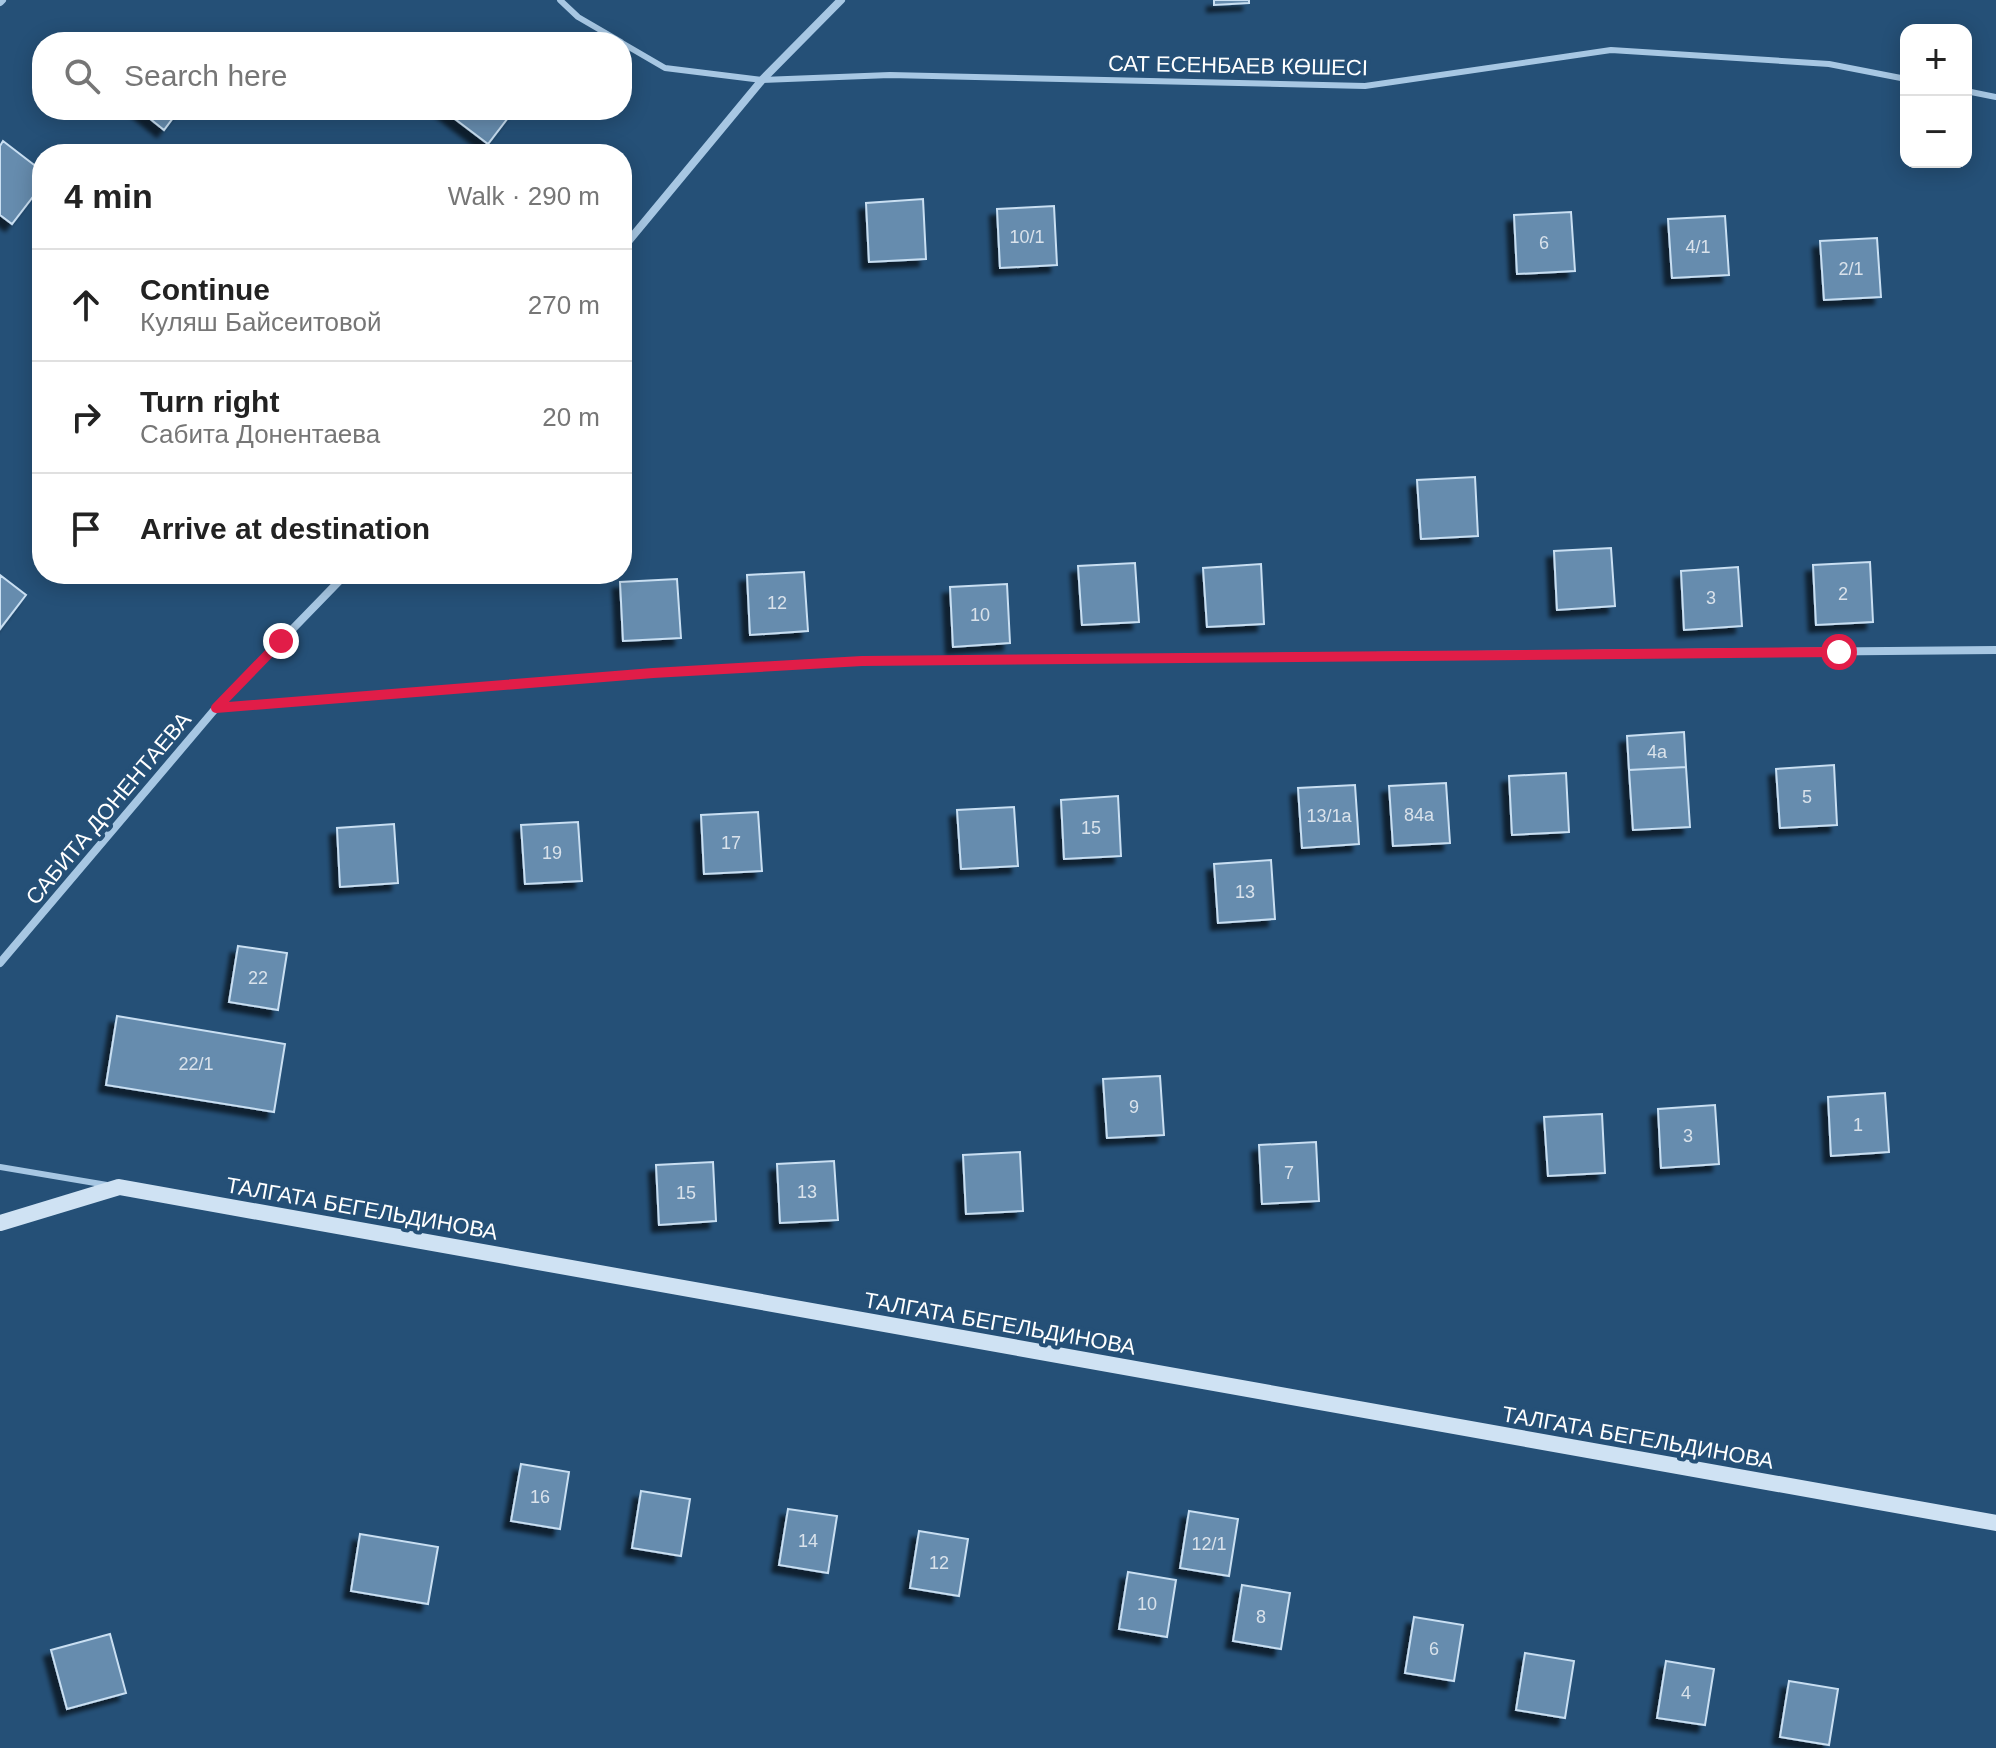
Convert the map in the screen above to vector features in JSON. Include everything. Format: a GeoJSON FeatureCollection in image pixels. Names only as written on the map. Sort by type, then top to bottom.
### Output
{"type":"FeatureCollection","features":[{"type":"Feature","properties":{"kind":"street"},"geometry":{"type":"LineString","coordinates":[[632,237],[762,80],[841,0]]}},
{"type":"Feature","properties":{"kind":"street","name":"САБИТА ДОНЕНТАЕВА"},"geometry":{"type":"LineString","coordinates":[[0,963],[216,708],[336,584]]}},
{"type":"Feature","properties":{"kind":"street"},"geometry":{"type":"LineString","coordinates":[[216,708],[653,673],[862,661],[1996,650]]}},
{"type":"Feature","properties":{"kind":"street","name":"ТАЛГАТА БЕГЕЛЬДИНОВА"},"geometry":{"type":"LineString","coordinates":[[0,1223],[119,1187],[1996,1523]]}},
{"type":"Feature","properties":{"kind":"lane","name":"САТ ЕСЕНБАЕВ КӨШЕСІ"},"geometry":{"type":"LineString","coordinates":[[560,0],[578,17],[604,32]]}},
{"type":"Feature","properties":{"kind":"lane","name":"САТ ЕСЕНБАЕВ КӨШЕСІ"},"geometry":{"type":"LineString","coordinates":[[632,48],[665,68],[762,80],[890,75],[1365,86],[1611,50],[1829,64],[1900,78]]}},
{"type":"Feature","properties":{"kind":"lane"},"geometry":{"type":"LineString","coordinates":[[1972,92],[1996,97]]}},
{"type":"Feature","properties":{"kind":"lane"},"geometry":{"type":"LineString","coordinates":[[0,1167],[119,1187]]}},
{"type":"Feature","properties":{"kind":"building"},"geometry":{"type":"Polygon","coordinates":[[[1214,0],[1249,0],[1249,3],[1214,5],[1214,0]]]}},
{"type":"Feature","properties":{"kind":"building"},"geometry":{"type":"Polygon","coordinates":[[[152,120],[172,120],[164,130],[152,120]]]}},
{"type":"Feature","properties":{"kind":"building"},"geometry":{"type":"Polygon","coordinates":[[[456,120],[506,120],[488,144],[456,120]]]}},
{"type":"Feature","properties":{"kind":"building"},"geometry":{"type":"Polygon","coordinates":[[[3,141],[32,163],[32,198],[12,224],[0,215],[0,146],[3,141]]]}},
{"type":"Feature","properties":{"kind":"building"},"geometry":{"type":"Polygon","coordinates":[[[923,199],[926,259],[869,262],[866,203],[923,199]]]}},
{"type":"Feature","properties":{"kind":"building"},"geometry":{"type":"Polygon","coordinates":[[[1054,206],[1057,265],[1000,268],[997,209],[1054,206]]]}},
{"type":"Feature","properties":{"kind":"building"},"geometry":{"type":"Polygon","coordinates":[[[1571,212],[1575,271],[1517,274],[1514,215],[1571,212]]]}},
{"type":"Feature","properties":{"kind":"building"},"geometry":{"type":"Polygon","coordinates":[[[1725,216],[1729,275],[1672,278],[1668,219],[1725,216]]]}},
{"type":"Feature","properties":{"kind":"building"},"geometry":{"type":"Polygon","coordinates":[[[1877,238],[1881,297],[1824,300],[1820,241],[1877,238]]]}},
{"type":"Feature","properties":{"kind":"building"},"geometry":{"type":"Polygon","coordinates":[[[1475,477],[1478,536],[1421,539],[1417,480],[1475,477]]]}},
{"type":"Feature","properties":{"kind":"building"},"geometry":{"type":"Polygon","coordinates":[[[1611,548],[1615,606],[1557,610],[1554,551],[1611,548]]]}},
{"type":"Feature","properties":{"kind":"building"},"geometry":{"type":"Polygon","coordinates":[[[1870,562],[1873,622],[1816,625],[1813,565],[1870,562]]]}},
{"type":"Feature","properties":{"kind":"building"},"geometry":{"type":"Polygon","coordinates":[[[1135,563],[1139,622],[1082,625],[1078,566],[1135,563]]]}},
{"type":"Feature","properties":{"kind":"building"},"geometry":{"type":"Polygon","coordinates":[[[1261,564],[1264,624],[1207,627],[1203,568],[1261,564]]]}},
{"type":"Feature","properties":{"kind":"building"},"geometry":{"type":"Polygon","coordinates":[[[1738,567],[1742,626],[1684,630],[1681,571],[1738,567]]]}},
{"type":"Feature","properties":{"kind":"building"},"geometry":{"type":"Polygon","coordinates":[[[804,572],[808,631],[750,635],[747,575],[804,572]]]}},
{"type":"Feature","properties":{"kind":"building"},"geometry":{"type":"Polygon","coordinates":[[[0,575],[26,595],[0,629],[0,575]]]}},
{"type":"Feature","properties":{"kind":"building"},"geometry":{"type":"Polygon","coordinates":[[[677,579],[681,638],[623,641],[620,584],[632,584],[632,581],[677,579]]]}},
{"type":"Feature","properties":{"kind":"building"},"geometry":{"type":"Polygon","coordinates":[[[1007,584],[1010,643],[953,647],[950,587],[1007,584]]]}},
{"type":"Feature","properties":{"kind":"building"},"geometry":{"type":"Polygon","coordinates":[[[1684,732],[1686,767],[1629,770],[1627,736],[1684,732]]]}},
{"type":"Feature","properties":{"kind":"building"},"geometry":{"type":"Polygon","coordinates":[[[1834,765],[1837,825],[1780,828],[1776,769],[1834,765]]]}},
{"type":"Feature","properties":{"kind":"building"},"geometry":{"type":"Polygon","coordinates":[[[1686,767],[1690,827],[1633,830],[1629,770],[1686,767]]]}},
{"type":"Feature","properties":{"kind":"building"},"geometry":{"type":"Polygon","coordinates":[[[1566,773],[1569,832],[1512,835],[1509,776],[1566,773]]]}},
{"type":"Feature","properties":{"kind":"building"},"geometry":{"type":"Polygon","coordinates":[[[1446,783],[1450,843],[1393,846],[1389,786],[1446,783]]]}},
{"type":"Feature","properties":{"kind":"building"},"geometry":{"type":"Polygon","coordinates":[[[1355,785],[1359,844],[1302,848],[1298,788],[1355,785]]]}},
{"type":"Feature","properties":{"kind":"building"},"geometry":{"type":"Polygon","coordinates":[[[1118,796],[1121,856],[1064,859],[1061,800],[1118,796]]]}},
{"type":"Feature","properties":{"kind":"building"},"geometry":{"type":"Polygon","coordinates":[[[1014,807],[1018,866],[961,869],[957,810],[1014,807]]]}},
{"type":"Feature","properties":{"kind":"building"},"geometry":{"type":"Polygon","coordinates":[[[758,812],[762,871],[704,874],[701,815],[758,812]]]}},
{"type":"Feature","properties":{"kind":"building"},"geometry":{"type":"Polygon","coordinates":[[[578,822],[582,881],[525,884],[521,825],[578,822]]]}},
{"type":"Feature","properties":{"kind":"building"},"geometry":{"type":"Polygon","coordinates":[[[394,824],[398,883],[340,887],[337,828],[394,824]]]}},
{"type":"Feature","properties":{"kind":"building"},"geometry":{"type":"Polygon","coordinates":[[[1271,860],[1275,919],[1218,923],[1214,864],[1271,860]]]}},
{"type":"Feature","properties":{"kind":"building"},"geometry":{"type":"Polygon","coordinates":[[[238,946],[287,953],[278,1010],[229,1002],[238,946]]]}},
{"type":"Feature","properties":{"kind":"building"},"geometry":{"type":"Polygon","coordinates":[[[117,1016],[285,1044],[274,1112],[106,1085],[117,1016]]]}},
{"type":"Feature","properties":{"kind":"building"},"geometry":{"type":"Polygon","coordinates":[[[1160,1076],[1164,1135],[1107,1138],[1103,1079],[1160,1076]]]}},
{"type":"Feature","properties":{"kind":"building"},"geometry":{"type":"Polygon","coordinates":[[[1885,1093],[1889,1152],[1831,1156],[1828,1097],[1885,1093]]]}},
{"type":"Feature","properties":{"kind":"building"},"geometry":{"type":"Polygon","coordinates":[[[1715,1105],[1719,1164],[1661,1168],[1658,1109],[1715,1105]]]}},
{"type":"Feature","properties":{"kind":"building"},"geometry":{"type":"Polygon","coordinates":[[[1602,1114],[1605,1173],[1548,1176],[1544,1117],[1602,1114]]]}},
{"type":"Feature","properties":{"kind":"building"},"geometry":{"type":"Polygon","coordinates":[[[1316,1142],[1319,1201],[1262,1204],[1259,1145],[1316,1142]]]}},
{"type":"Feature","properties":{"kind":"building"},"geometry":{"type":"Polygon","coordinates":[[[1020,1152],[1023,1211],[966,1214],[963,1155],[1020,1152]]]}},
{"type":"Feature","properties":{"kind":"building"},"geometry":{"type":"Polygon","coordinates":[[[834,1161],[838,1220],[780,1223],[777,1164],[834,1161]]]}},
{"type":"Feature","properties":{"kind":"building"},"geometry":{"type":"Polygon","coordinates":[[[713,1162],[716,1221],[659,1225],[656,1165],[713,1162]]]}},
{"type":"Feature","properties":{"kind":"building"},"geometry":{"type":"Polygon","coordinates":[[[521,1464],[569,1472],[560,1529],[511,1521],[521,1464]]]}},
{"type":"Feature","properties":{"kind":"building"},"geometry":{"type":"Polygon","coordinates":[[[641,1491],[690,1499],[681,1556],[632,1548],[641,1491]]]}},
{"type":"Feature","properties":{"kind":"building"},"geometry":{"type":"Polygon","coordinates":[[[788,1509],[837,1516],[828,1573],[779,1565],[788,1509]]]}},
{"type":"Feature","properties":{"kind":"building"},"geometry":{"type":"Polygon","coordinates":[[[1189,1511],[1238,1519],[1229,1576],[1180,1568],[1189,1511]]]}},
{"type":"Feature","properties":{"kind":"building"},"geometry":{"type":"Polygon","coordinates":[[[919,1531],[968,1539],[959,1596],[910,1588],[919,1531]]]}},
{"type":"Feature","properties":{"kind":"building"},"geometry":{"type":"Polygon","coordinates":[[[360,1534],[438,1547],[428,1604],[351,1591],[360,1534]]]}},
{"type":"Feature","properties":{"kind":"building"},"geometry":{"type":"Polygon","coordinates":[[[1128,1572],[1176,1580],[1167,1637],[1119,1629],[1128,1572]]]}},
{"type":"Feature","properties":{"kind":"building"},"geometry":{"type":"Polygon","coordinates":[[[1242,1585],[1290,1593],[1281,1649],[1233,1641],[1242,1585]]]}},
{"type":"Feature","properties":{"kind":"building"},"geometry":{"type":"Polygon","coordinates":[[[1414,1617],[1463,1625],[1454,1681],[1405,1673],[1414,1617]]]}},
{"type":"Feature","properties":{"kind":"building"},"geometry":{"type":"Polygon","coordinates":[[[110,1634],[126,1693],[67,1709],[51,1650],[110,1634]]]}},
{"type":"Feature","properties":{"kind":"building"},"geometry":{"type":"Polygon","coordinates":[[[1525,1653],[1574,1661],[1565,1718],[1516,1710],[1525,1653]]]}},
{"type":"Feature","properties":{"kind":"building"},"geometry":{"type":"Polygon","coordinates":[[[1666,1661],[1714,1669],[1705,1725],[1657,1718],[1666,1661]]]}},
{"type":"Feature","properties":{"kind":"building"},"geometry":{"type":"Polygon","coordinates":[[[1789,1681],[1838,1689],[1829,1745],[1780,1737],[1789,1681]]]}},
{"type":"Feature","properties":{"kind":"route"},"geometry":{"type":"LineString","coordinates":[[281,641],[216,708],[653,673],[862,661],[1839,652]]}}]}
